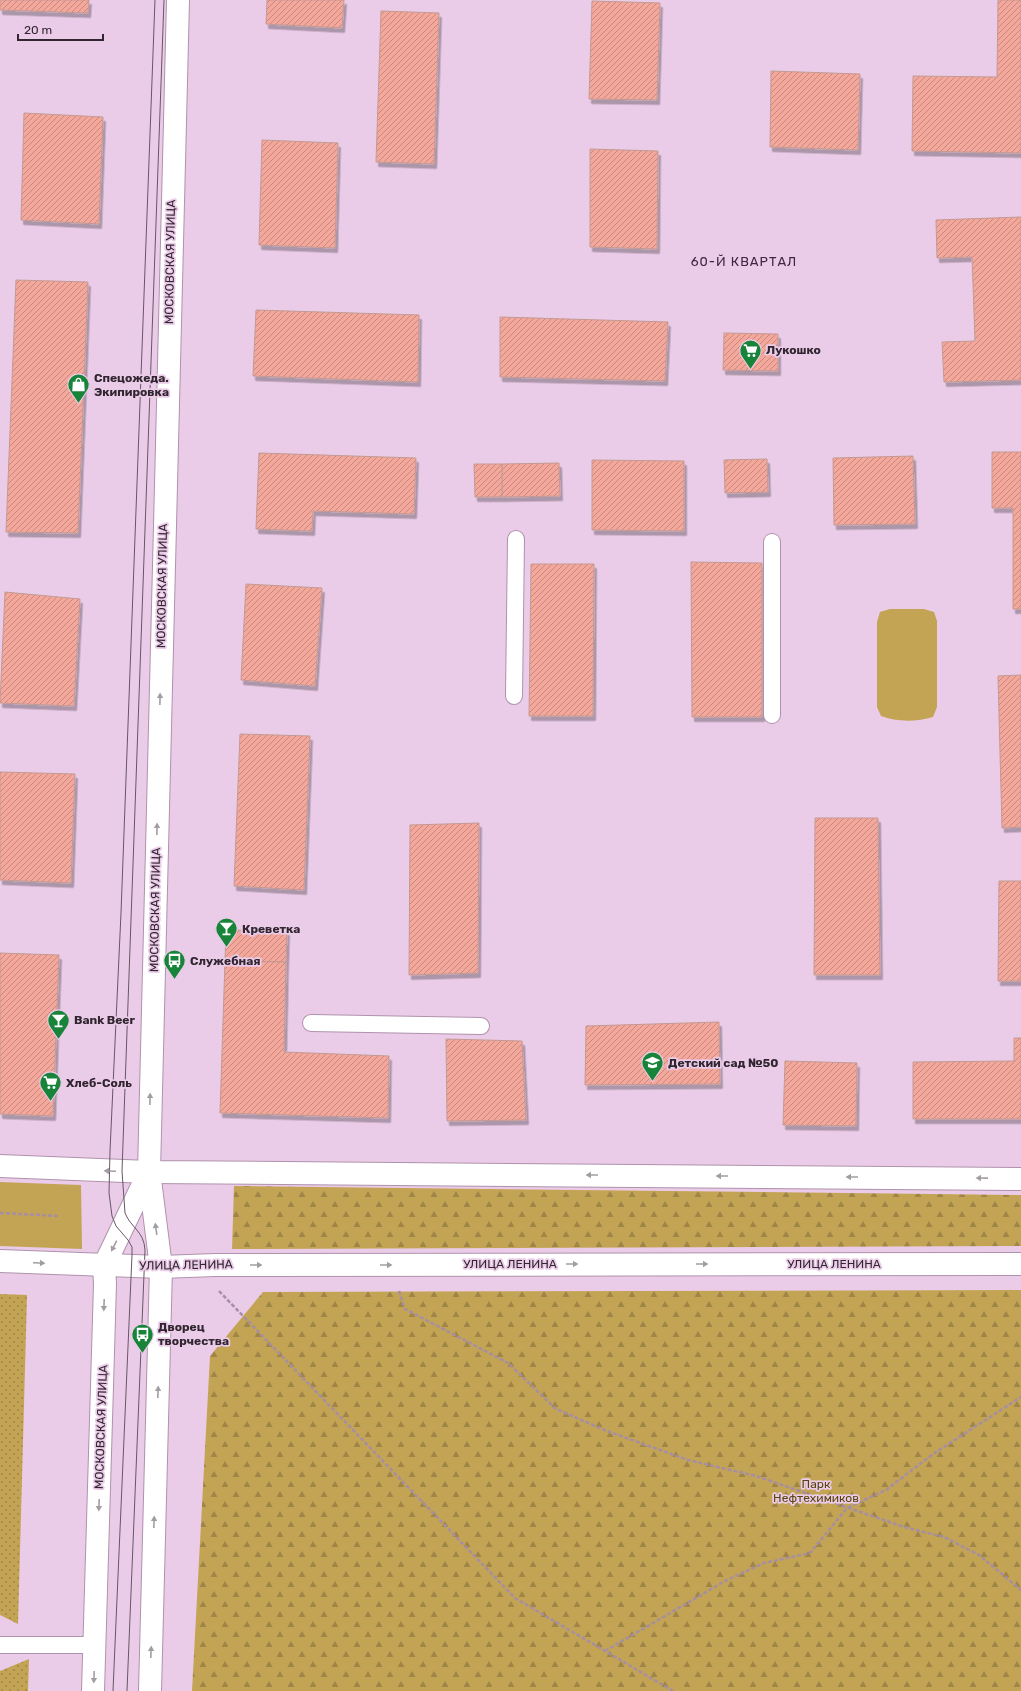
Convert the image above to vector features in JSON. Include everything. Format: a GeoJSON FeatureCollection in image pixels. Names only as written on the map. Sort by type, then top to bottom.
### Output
{"type":"FeatureCollection","features":[{"type":"Feature","properties":{"kind":"street","name":"МОСКОВСКАЯ УЛИЦА"},"geometry":{"type":"LineString","coordinates":[[150,1691],[161,1267],[149,1172],[178,0]]}},
{"type":"Feature","properties":{"kind":"street"},"geometry":{"type":"LineString","coordinates":[[0,1166],[149,1172],[1021,1179]]}},
{"type":"Feature","properties":{"kind":"street","name":"МОСКОВСКАЯ УЛИЦА"},"geometry":{"type":"LineString","coordinates":[[93,1691],[105,1284],[104,1266],[149,1172]]}},
{"type":"Feature","properties":{"kind":"street","name":"УЛИЦА ЛЕНИНА"},"geometry":{"type":"LineString","coordinates":[[0,1261],[161,1267],[215,1265],[1021,1264]]}},
{"type":"Feature","properties":{"kind":"lane"},"geometry":{"type":"LineString","coordinates":[[514,696],[516,539]]}},
{"type":"Feature","properties":{"kind":"lane"},"geometry":{"type":"LineString","coordinates":[[772,542],[772,715]]}},
{"type":"Feature","properties":{"kind":"lane"},"geometry":{"type":"LineString","coordinates":[[311,1023],[481,1026]]}},
{"type":"Feature","properties":{"kind":"lane"},"geometry":{"type":"LineString","coordinates":[[0,1644],[95,1645]]}},
{"type":"Feature","properties":{"kind":"path"},"geometry":{"type":"LineString","coordinates":[[0,1213],[58,1216]]}},
{"type":"Feature","properties":{"kind":"path"},"geometry":{"type":"LineString","coordinates":[[397,1285],[405,1309],[508,1363],[556,1408],[607,1431],[688,1460],[756,1476],[904,1527],[944,1537],[979,1554],[1021,1590]]}},
{"type":"Feature","properties":{"kind":"path"},"geometry":{"type":"LineString","coordinates":[[214,1287],[515,1598],[673,1691]]}},
{"type":"Feature","properties":{"kind":"path"},"geometry":{"type":"LineString","coordinates":[[605,1651],[725,1581],[764,1563],[810,1553],[847,1508],[886,1490],[933,1454],[1021,1397]]}},
{"type":"Feature","properties":{"kind":"green space"},"geometry":{"type":"Polygon","coordinates":[[[890,609],[924,609],[934,612],[937,621],[937,707],[933,717],[913,720],[887,718],[881,716],[877,707],[877,622],[880,612],[890,609]]]}},
{"type":"Feature","properties":{"kind":"green space"},"geometry":{"type":"Polygon","coordinates":[[[0,1182],[81,1185],[82,1249],[0,1246],[0,1182]]]}},
{"type":"Feature","properties":{"kind":"green space"},"geometry":{"type":"Polygon","coordinates":[[[234,1186],[1021,1195],[1021,1246],[232,1249],[234,1186]]]}},
{"type":"Feature","properties":{"kind":"green space","name":"Парк Нефтехимиков"},"geometry":{"type":"Polygon","coordinates":[[[1021,1290],[1021,1691],[192,1691],[210,1356],[263,1292],[1021,1290]]]}},
{"type":"Feature","properties":{"kind":"green space"},"geometry":{"type":"Polygon","coordinates":[[[0,1294],[27,1295],[18,1624],[0,1615],[0,1294]]]}},
{"type":"Feature","properties":{"kind":"green space"},"geometry":{"type":"Polygon","coordinates":[[[29,1659],[28,1691],[0,1691],[0,1671],[29,1659]]]}},
{"type":"Feature","properties":{"kind":"building"},"geometry":{"type":"Polygon","coordinates":[[[0,0],[89,0],[88,13],[0,10],[0,0]]]}},
{"type":"Feature","properties":{"kind":"building"},"geometry":{"type":"Polygon","coordinates":[[[267,0],[344,0],[342,28],[266,24],[267,0]]]}},
{"type":"Feature","properties":{"kind":"building"},"geometry":{"type":"Polygon","coordinates":[[[998,0],[1021,0],[1021,153],[912,151],[913,76],[997,77],[998,0]]]}},
{"type":"Feature","properties":{"kind":"building"},"geometry":{"type":"Polygon","coordinates":[[[592,1],[660,3],[657,100],[589,99],[592,1]]]}},
{"type":"Feature","properties":{"kind":"building"},"geometry":{"type":"Polygon","coordinates":[[[381,11],[439,13],[434,164],[376,162],[381,11]]]}},
{"type":"Feature","properties":{"kind":"building"},"geometry":{"type":"Polygon","coordinates":[[[771,71],[860,74],[858,150],[770,147],[771,71]]]}},
{"type":"Feature","properties":{"kind":"building"},"geometry":{"type":"Polygon","coordinates":[[[24,113],[103,117],[99,224],[21,220],[24,113]]]}},
{"type":"Feature","properties":{"kind":"building"},"geometry":{"type":"Polygon","coordinates":[[[262,140],[338,143],[335,248],[259,245],[262,140]]]}},
{"type":"Feature","properties":{"kind":"building"},"geometry":{"type":"Polygon","coordinates":[[[590,149],[658,151],[657,249],[590,247],[590,149]]]}},
{"type":"Feature","properties":{"kind":"building"},"geometry":{"type":"Polygon","coordinates":[[[1021,217],[1021,380],[944,382],[942,342],[975,341],[972,257],[937,258],[936,220],[1021,217]]]}},
{"type":"Feature","properties":{"kind":"building"},"geometry":{"type":"Polygon","coordinates":[[[16,280],[88,282],[78,533],[6,532],[16,280]]]}},
{"type":"Feature","properties":{"kind":"building"},"geometry":{"type":"Polygon","coordinates":[[[256,310],[419,315],[418,382],[253,376],[256,310]]]}},
{"type":"Feature","properties":{"kind":"building"},"geometry":{"type":"Polygon","coordinates":[[[500,317],[668,322],[665,381],[500,377],[500,317]]]}},
{"type":"Feature","properties":{"kind":"building"},"geometry":{"type":"Polygon","coordinates":[[[724,333],[778,334],[778,371],[723,370],[724,333]]]}},
{"type":"Feature","properties":{"kind":"building"},"geometry":{"type":"Polygon","coordinates":[[[992,452],[1021,452],[1021,609],[1013,609],[1013,508],[992,508],[992,452]]]}},
{"type":"Feature","properties":{"kind":"building"},"geometry":{"type":"Polygon","coordinates":[[[259,453],[416,458],[414,514],[313,511],[312,531],[256,529],[259,453]]]}},
{"type":"Feature","properties":{"kind":"building"},"geometry":{"type":"Polygon","coordinates":[[[913,456],[915,524],[834,525],[833,458],[913,456]]]}},
{"type":"Feature","properties":{"kind":"building"},"geometry":{"type":"Polygon","coordinates":[[[767,459],[768,492],[725,493],[724,460],[767,459]]]}},
{"type":"Feature","properties":{"kind":"building"},"geometry":{"type":"Polygon","coordinates":[[[592,460],[684,461],[684,531],[592,530],[592,460]]]}},
{"type":"Feature","properties":{"kind":"building"},"geometry":{"type":"Polygon","coordinates":[[[559,463],[560,496],[502,497],[502,464],[559,463]]]}},
{"type":"Feature","properties":{"kind":"building"},"geometry":{"type":"Polygon","coordinates":[[[474,464],[502,464],[502,497],[475,497],[474,464]]]}},
{"type":"Feature","properties":{"kind":"building"},"geometry":{"type":"Polygon","coordinates":[[[691,562],[762,563],[762,717],[692,717],[691,562]]]}},
{"type":"Feature","properties":{"kind":"building"},"geometry":{"type":"Polygon","coordinates":[[[531,564],[594,564],[593,716],[529,716],[531,564]]]}},
{"type":"Feature","properties":{"kind":"building"},"geometry":{"type":"Polygon","coordinates":[[[246,584],[322,588],[315,686],[241,680],[246,584]]]}},
{"type":"Feature","properties":{"kind":"building"},"geometry":{"type":"Polygon","coordinates":[[[5,592],[80,599],[74,706],[0,703],[5,592]]]}},
{"type":"Feature","properties":{"kind":"building"},"geometry":{"type":"Polygon","coordinates":[[[1021,675],[1021,827],[1002,828],[998,676],[1021,675]]]}},
{"type":"Feature","properties":{"kind":"building"},"geometry":{"type":"Polygon","coordinates":[[[240,734],[310,736],[304,890],[234,886],[240,734]]]}},
{"type":"Feature","properties":{"kind":"building"},"geometry":{"type":"Polygon","coordinates":[[[0,772],[75,774],[71,883],[0,880],[0,772]]]}},
{"type":"Feature","properties":{"kind":"building"},"geometry":{"type":"Polygon","coordinates":[[[815,818],[878,818],[880,975],[814,975],[815,818]]]}},
{"type":"Feature","properties":{"kind":"building"},"geometry":{"type":"Polygon","coordinates":[[[479,823],[478,973],[409,975],[410,825],[479,823]]]}},
{"type":"Feature","properties":{"kind":"building"},"geometry":{"type":"Polygon","coordinates":[[[999,881],[1021,881],[1021,981],[998,981],[999,881]]]}},
{"type":"Feature","properties":{"kind":"building"},"geometry":{"type":"Polygon","coordinates":[[[226,930],[287,931],[286,962],[225,961],[226,930]]]}},
{"type":"Feature","properties":{"kind":"building"},"geometry":{"type":"Polygon","coordinates":[[[0,953],[59,955],[53,1116],[0,1114],[0,953]]]}},
{"type":"Feature","properties":{"kind":"building"},"geometry":{"type":"Polygon","coordinates":[[[225,961],[286,962],[284,1052],[389,1056],[388,1118],[220,1113],[225,961]]]}},
{"type":"Feature","properties":{"kind":"building"},"geometry":{"type":"Polygon","coordinates":[[[719,1022],[720,1084],[585,1085],[586,1026],[719,1022]]]}},
{"type":"Feature","properties":{"kind":"building"},"geometry":{"type":"Polygon","coordinates":[[[1014,1038],[1021,1038],[1021,1119],[913,1119],[913,1062],[1014,1061],[1014,1038]]]}},
{"type":"Feature","properties":{"kind":"building"},"geometry":{"type":"Polygon","coordinates":[[[446,1039],[522,1041],[526,1120],[447,1121],[446,1039]]]}},
{"type":"Feature","properties":{"kind":"building"},"geometry":{"type":"Polygon","coordinates":[[[785,1061],[857,1063],[856,1126],[783,1125],[785,1061]]]}},
{"type":"Feature","properties":{"kind":"tram line"},"geometry":{"type":"LineString","coordinates":[[113,1691],[132,1247],[116,1226],[112,1216],[109,1193],[110,1151],[121,913],[155,0]]}},
{"type":"Feature","properties":{"kind":"tram line"},"geometry":{"type":"LineString","coordinates":[[127,1691],[145,1250],[140,1234],[125,1213],[122,1171],[164,0]]}},
{"type":"Feature","properties":{"kind":"place","name":"Лукошко"},"geometry":{"type":"Point","coordinates":[750,370]}},
{"type":"Feature","properties":{"kind":"place","name":"Спецожеда. Экипировка"},"geometry":{"type":"Point","coordinates":[79,404]}},
{"type":"Feature","properties":{"kind":"place","name":"Креветка"},"geometry":{"type":"Point","coordinates":[226,948]}},
{"type":"Feature","properties":{"kind":"place","name":"Служебная"},"geometry":{"type":"Point","coordinates":[175,980]}},
{"type":"Feature","properties":{"kind":"place","name":"Bank Beer"},"geometry":{"type":"Point","coordinates":[58,1040]}},
{"type":"Feature","properties":{"kind":"place","name":"Детский сад №50"},"geometry":{"type":"Point","coordinates":[653,1082]}},
{"type":"Feature","properties":{"kind":"place","name":"Хлеб-Соль"},"geometry":{"type":"Point","coordinates":[51,1102]}},
{"type":"Feature","properties":{"kind":"place","name":"Дворец творчества"},"geometry":{"type":"Point","coordinates":[142,1354]}},
{"type":"Feature","properties":{"kind":"district","name":"60-Й КВАРТАЛ"},"geometry":{"type":"Point","coordinates":[744,261]}}]}
